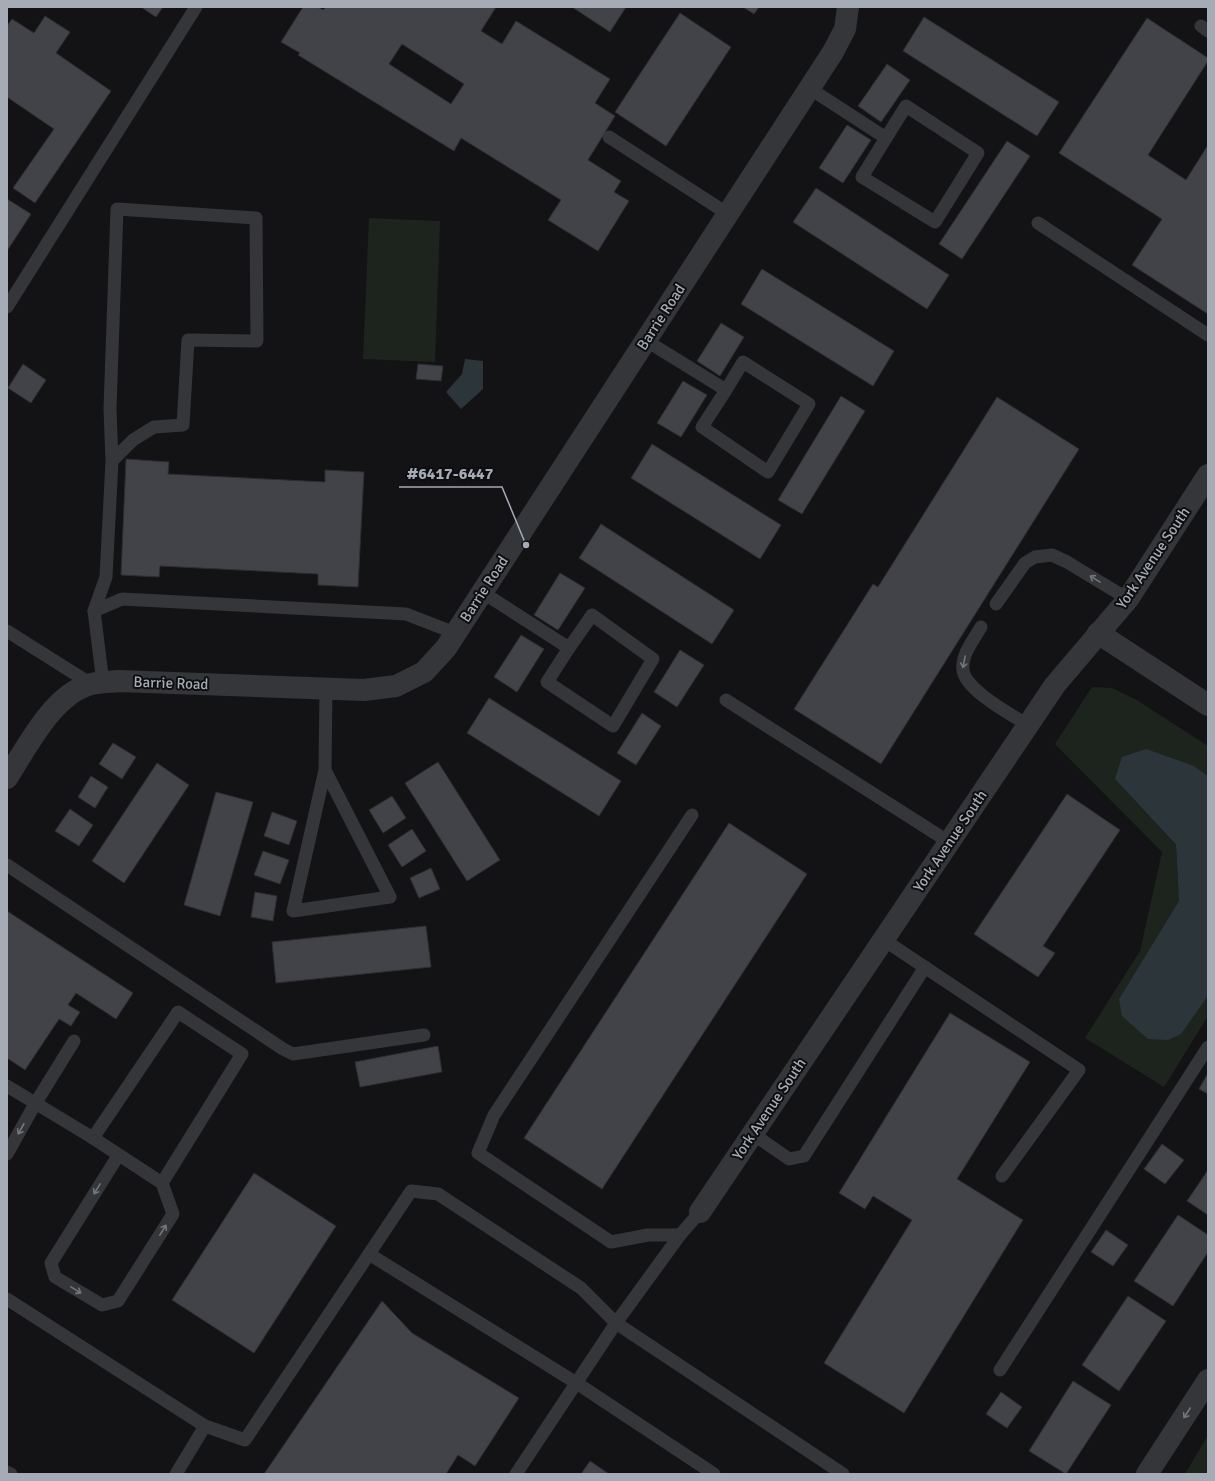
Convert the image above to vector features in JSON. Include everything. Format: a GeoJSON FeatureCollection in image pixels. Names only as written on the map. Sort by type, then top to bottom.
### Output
{"type":"FeatureCollection","features":[{"type":"Feature","properties":{"kind":"street","name":"Barrie Road"},"geometry":{"type":"LineString","coordinates":[[7,778],[45,719],[65,698],[97,684],[119,681],[364,690],[396,686],[424,672],[446,648],[833,52],[845,29],[848,7]]}},
{"type":"Feature","properties":{"kind":"street","name":"York Avenue South"},"geometry":{"type":"LineString","coordinates":[[700,1212],[1055,685],[1128,599],[1208,475]]}},
{"type":"Feature","properties":{"kind":"street"},"geometry":{"type":"LineString","coordinates":[[1098,634],[1208,706]]}},
{"type":"Feature","properties":{"kind":"street"},"geometry":{"type":"LineString","coordinates":[[1147,1474],[1208,1380]]}},
{"type":"Feature","properties":{"kind":"lane"},"geometry":{"type":"LineString","coordinates":[[7,307],[196,7]]}},
{"type":"Feature","properties":{"kind":"lane"},"geometry":{"type":"LineString","coordinates":[[809,88],[886,138]]}},
{"type":"Feature","properties":{"kind":"lane"},"geometry":{"type":"LineString","coordinates":[[906,106],[978,154],[935,222],[862,177],[886,138],[906,106]]}},
{"type":"Feature","properties":{"kind":"lane"},"geometry":{"type":"LineString","coordinates":[[609,137],[728,214]]}},
{"type":"Feature","properties":{"kind":"lane"},"geometry":{"type":"LineString","coordinates":[[97,684],[94,611],[106,578],[112,461],[110,409],[117,209],[256,218],[257,341],[188,340],[183,425],[154,428],[133,440],[112,461]]}},
{"type":"Feature","properties":{"kind":"lane"},"geometry":{"type":"LineString","coordinates":[[1038,223],[1208,335]]}},
{"type":"Feature","properties":{"kind":"lane"},"geometry":{"type":"LineString","coordinates":[[646,340],[726,390]]}},
{"type":"Feature","properties":{"kind":"lane"},"geometry":{"type":"LineString","coordinates":[[743,362],[809,404],[768,472],[702,427],[726,390],[743,362]]}},
{"type":"Feature","properties":{"kind":"lane"},"geometry":{"type":"LineString","coordinates":[[996,604],[1025,563],[1035,557],[1052,555],[1067,562],[1128,599]]}},
{"type":"Feature","properties":{"kind":"lane"},"geometry":{"type":"LineString","coordinates":[[482,592],[569,648]]}},
{"type":"Feature","properties":{"kind":"lane"},"geometry":{"type":"LineString","coordinates":[[94,611],[122,599],[406,614],[455,633]]}},
{"type":"Feature","properties":{"kind":"lane"},"geometry":{"type":"LineString","coordinates":[[592,615],[653,659],[613,726],[547,682],[569,648],[592,615]]}},
{"type":"Feature","properties":{"kind":"lane"},"geometry":{"type":"LineString","coordinates":[[981,627],[966,654],[963,670],[969,684],[998,706],[1028,725]]}},
{"type":"Feature","properties":{"kind":"lane"},"geometry":{"type":"LineString","coordinates":[[7,630],[97,684]]}},
{"type":"Feature","properties":{"kind":"lane"},"geometry":{"type":"LineString","coordinates":[[325,770],[390,897],[294,911],[325,770],[326,688]]}},
{"type":"Feature","properties":{"kind":"lane"},"geometry":{"type":"LineString","coordinates":[[726,700],[949,842]]}},
{"type":"Feature","properties":{"kind":"lane"},"geometry":{"type":"LineString","coordinates":[[680,1235],[648,1235],[611,1242],[478,1153],[494,1115],[692,815]]}},
{"type":"Feature","properties":{"kind":"lane"},"geometry":{"type":"LineString","coordinates":[[7,865],[283,1049],[293,1054],[424,1035]]}},
{"type":"Feature","properties":{"kind":"lane"},"geometry":{"type":"LineString","coordinates":[[884,940],[1079,1070],[1002,1176]]}},
{"type":"Feature","properties":{"kind":"lane"},"geometry":{"type":"LineString","coordinates":[[753,1134],[789,1159],[804,1156],[925,967]]}},
{"type":"Feature","properties":{"kind":"lane"},"geometry":{"type":"LineString","coordinates":[[93,1138],[178,1012],[242,1054],[162,1184]]}},
{"type":"Feature","properties":{"kind":"lane"},"geometry":{"type":"LineString","coordinates":[[7,1154],[35,1104],[74,1041]]}},
{"type":"Feature","properties":{"kind":"lane"},"geometry":{"type":"LineString","coordinates":[[1000,1370],[1208,1046]]}},
{"type":"Feature","properties":{"kind":"lane"},"geometry":{"type":"LineString","coordinates":[[7,1086],[93,1138],[162,1184],[173,1214],[118,1301],[102,1305],[55,1277],[51,1263],[118,1156]]}},
{"type":"Feature","properties":{"kind":"lane"},"geometry":{"type":"LineString","coordinates":[[7,1299],[205,1426],[245,1440],[411,1191],[438,1194],[581,1288],[616,1323],[843,1474]]}},
{"type":"Feature","properties":{"kind":"lane"},"geometry":{"type":"LineString","coordinates":[[516,1474],[578,1384],[616,1323],[680,1235],[700,1212]]}},
{"type":"Feature","properties":{"kind":"lane"},"geometry":{"type":"LineString","coordinates":[[369,1254],[578,1384],[714,1474]]}},
{"type":"Feature","properties":{"kind":"lane"},"geometry":{"type":"LineString","coordinates":[[176,1474],[205,1426]]}},
{"type":"Feature","properties":{"kind":"lane"},"geometry":{"type":"LineString","coordinates":[[7,1472],[11,1474]]}},
{"type":"Feature","properties":{"kind":"shaded area"},"geometry":{"type":"Polygon","coordinates":[[[369,218],[440,221],[435,362],[363,359],[369,218]]]}},
{"type":"Feature","properties":{"kind":"shaded area"},"geometry":{"type":"Polygon","coordinates":[[[465,359],[483,361],[483,389],[461,409],[446,392],[462,374],[465,359]]]}},
{"type":"Feature","properties":{"kind":"shaded area"},"geometry":{"type":"Polygon","coordinates":[[[1092,687],[1112,688],[1135,699],[1208,746],[1208,776],[1194,766],[1115,779],[1176,846],[1179,901],[1119,999],[1181,1034],[1208,996],[1208,1016],[1164,1087],[1085,1038],[1140,951],[1162,852],[1055,744],[1092,687]]]}},
{"type":"Feature","properties":{"kind":"shaded area"},"geometry":{"type":"Polygon","coordinates":[[[1146,749],[1194,766],[1208,776],[1208,996],[1181,1034],[1168,1040],[1148,1039],[1122,1016],[1119,999],[1179,901],[1176,845],[1115,779],[1122,757],[1146,749]]]}},
{"type":"Feature","properties":{"kind":"shaded area"},"geometry":{"type":"Polygon","coordinates":[[[1208,1435],[1208,1474],[1185,1474],[1208,1435]]]}},
{"type":"Feature","properties":{"kind":"building"},"geometry":{"type":"Polygon","coordinates":[[[141,7],[163,7],[156,17],[141,7]]]}},
{"type":"Feature","properties":{"kind":"building"},"geometry":{"type":"Polygon","coordinates":[[[303,7],[318,7],[323,10],[326,7],[496,7],[481,31],[502,44],[516,21],[610,79],[595,103],[615,116],[588,160],[621,181],[614,192],[629,201],[598,251],[548,220],[561,200],[461,138],[454,151],[298,55],[300,53],[281,42],[303,7]],[[402,44],[389,64],[451,104],[464,84],[402,44]]]}},
{"type":"Feature","properties":{"kind":"building"},"geometry":{"type":"Polygon","coordinates":[[[572,7],[626,7],[610,32],[572,7]]]}},
{"type":"Feature","properties":{"kind":"building"},"geometry":{"type":"Polygon","coordinates":[[[743,7],[759,7],[754,14],[743,7]]]}},
{"type":"Feature","properties":{"kind":"building"},"geometry":{"type":"Polygon","coordinates":[[[680,13],[731,47],[666,146],[615,112],[680,13]]]}},
{"type":"Feature","properties":{"kind":"building"},"geometry":{"type":"Polygon","coordinates":[[[45,16],[70,32],[56,53],[111,91],[35,203],[13,188],[54,129],[7,97],[7,26],[12,19],[34,33],[45,16]]]}},
{"type":"Feature","properties":{"kind":"building"},"geometry":{"type":"Polygon","coordinates":[[[924,17],[1059,102],[1037,136],[903,51],[924,17]]]}},
{"type":"Feature","properties":{"kind":"building"},"geometry":{"type":"Polygon","coordinates":[[[1147,18],[1208,58],[1208,61],[1148,155],[1186,180],[1208,145],[1208,314],[1132,265],[1162,219],[1059,153],[1147,18]]]}},
{"type":"Feature","properties":{"kind":"building"},"geometry":{"type":"Polygon","coordinates":[[[887,64],[910,80],[881,122],[858,106],[887,64]]]}},
{"type":"Feature","properties":{"kind":"building"},"geometry":{"type":"Polygon","coordinates":[[[847,125],[871,140],[843,183],[819,168],[847,125]]]}},
{"type":"Feature","properties":{"kind":"building"},"geometry":{"type":"Polygon","coordinates":[[[1007,141],[1030,156],[962,259],[939,244],[1007,141]]]}},
{"type":"Feature","properties":{"kind":"building"},"geometry":{"type":"Polygon","coordinates":[[[816,188],[949,275],[927,309],[793,222],[816,188]]]}},
{"type":"Feature","properties":{"kind":"building"},"geometry":{"type":"Polygon","coordinates":[[[7,199],[31,214],[7,251],[7,199]]]}},
{"type":"Feature","properties":{"kind":"building"},"geometry":{"type":"Polygon","coordinates":[[[762,269],[894,351],[873,386],[741,304],[762,269]]]}},
{"type":"Feature","properties":{"kind":"building"},"geometry":{"type":"Polygon","coordinates":[[[721,323],[744,337],[720,376],[697,361],[721,323]]]}},
{"type":"Feature","properties":{"kind":"building"},"geometry":{"type":"Polygon","coordinates":[[[23,364],[46,380],[31,403],[8,388],[23,364]]]}},
{"type":"Feature","properties":{"kind":"building"},"geometry":{"type":"Polygon","coordinates":[[[418,364],[443,366],[441,381],[416,379],[418,364]]]}},
{"type":"Feature","properties":{"kind":"building"},"geometry":{"type":"Polygon","coordinates":[[[683,381],[707,395],[681,437],[657,423],[683,381]]]}},
{"type":"Feature","properties":{"kind":"building"},"geometry":{"type":"Polygon","coordinates":[[[841,396],[865,411],[802,514],[778,500],[841,396]]]}},
{"type":"Feature","properties":{"kind":"building"},"geometry":{"type":"Polygon","coordinates":[[[997,397],[1079,449],[881,764],[794,709],[873,584],[878,587],[997,397]]]}},
{"type":"Feature","properties":{"kind":"building"},"geometry":{"type":"Polygon","coordinates":[[[652,444],[781,525],[760,559],[631,478],[652,444]]]}},
{"type":"Feature","properties":{"kind":"building"},"geometry":{"type":"Polygon","coordinates":[[[126,459],[169,462],[168,474],[325,482],[325,470],[364,472],[358,587],[318,585],[318,574],[160,566],[159,577],[121,575],[126,459]]]}},
{"type":"Feature","properties":{"kind":"building"},"geometry":{"type":"Polygon","coordinates":[[[601,524],[734,610],[712,644],[579,558],[601,524]]]}},
{"type":"Feature","properties":{"kind":"building"},"geometry":{"type":"Polygon","coordinates":[[[560,573],[585,588],[558,630],[534,615],[560,573]]]}},
{"type":"Feature","properties":{"kind":"building"},"geometry":{"type":"Polygon","coordinates":[[[521,635],[544,649],[517,692],[494,677],[521,635]]]}},
{"type":"Feature","properties":{"kind":"building"},"geometry":{"type":"Polygon","coordinates":[[[680,650],[704,665],[677,707],[654,692],[680,650]]]}},
{"type":"Feature","properties":{"kind":"building"},"geometry":{"type":"Polygon","coordinates":[[[489,698],[621,781],[599,816],[467,733],[489,698]]]}},
{"type":"Feature","properties":{"kind":"building"},"geometry":{"type":"Polygon","coordinates":[[[642,713],[661,726],[636,765],[617,753],[642,713]]]}},
{"type":"Feature","properties":{"kind":"building"},"geometry":{"type":"Polygon","coordinates":[[[113,743],[136,757],[122,779],[99,764],[113,743]]]}},
{"type":"Feature","properties":{"kind":"building"},"geometry":{"type":"Polygon","coordinates":[[[438,762],[500,860],[467,881],[405,783],[438,762]]]}},
{"type":"Feature","properties":{"kind":"building"},"geometry":{"type":"Polygon","coordinates":[[[157,763],[189,785],[124,883],[92,861],[157,763]]]}},
{"type":"Feature","properties":{"kind":"building"},"geometry":{"type":"Polygon","coordinates":[[[91,776],[108,787],[95,808],[78,797],[91,776]]]}},
{"type":"Feature","properties":{"kind":"building"},"geometry":{"type":"Polygon","coordinates":[[[216,792],[253,802],[220,916],[184,905],[216,792]]]}},
{"type":"Feature","properties":{"kind":"building"},"geometry":{"type":"Polygon","coordinates":[[[1067,794],[1120,830],[1043,946],[1055,953],[1038,977],[974,934],[1067,794]]]}},
{"type":"Feature","properties":{"kind":"building"},"geometry":{"type":"Polygon","coordinates":[[[392,796],[406,818],[383,833],[369,810],[392,796]]]}},
{"type":"Feature","properties":{"kind":"building"},"geometry":{"type":"Polygon","coordinates":[[[70,809],[93,825],[79,846],[55,831],[70,809]]]}},
{"type":"Feature","properties":{"kind":"building"},"geometry":{"type":"Polygon","coordinates":[[[272,812],[297,821],[289,845],[264,836],[272,812]]]}},
{"type":"Feature","properties":{"kind":"building"},"geometry":{"type":"Polygon","coordinates":[[[729,823],[807,874],[602,1189],[524,1138],[729,823]]]}},
{"type":"Feature","properties":{"kind":"building"},"geometry":{"type":"Polygon","coordinates":[[[412,829],[426,851],[402,867],[388,845],[412,829]]]}},
{"type":"Feature","properties":{"kind":"building"},"geometry":{"type":"Polygon","coordinates":[[[263,851],[289,860],[280,884],[254,875],[263,851]]]}},
{"type":"Feature","properties":{"kind":"building"},"geometry":{"type":"Polygon","coordinates":[[[431,868],[440,889],[419,898],[410,878],[431,868]]]}},
{"type":"Feature","properties":{"kind":"building"},"geometry":{"type":"Polygon","coordinates":[[[255,892],[277,896],[273,921],[251,917],[255,892]]]}},
{"type":"Feature","properties":{"kind":"building"},"geometry":{"type":"Polygon","coordinates":[[[7,911],[133,993],[116,1019],[76,993],[68,1005],[80,1012],[71,1026],[59,1019],[25,1070],[7,1058],[7,911]]]}},
{"type":"Feature","properties":{"kind":"building"},"geometry":{"type":"Polygon","coordinates":[[[426,926],[431,967],[276,983],[272,942],[426,926]]]}},
{"type":"Feature","properties":{"kind":"building"},"geometry":{"type":"Polygon","coordinates":[[[950,1013],[1030,1062],[957,1179],[1023,1220],[904,1413],[824,1363],[912,1220],[873,1196],[865,1209],[839,1193],[950,1013]]]}},
{"type":"Feature","properties":{"kind":"building"},"geometry":{"type":"Polygon","coordinates":[[[438,1046],[442,1072],[360,1087],[355,1062],[438,1046]]]}},
{"type":"Feature","properties":{"kind":"building"},"geometry":{"type":"Polygon","coordinates":[[[1208,1073],[1208,1094],[1199,1089],[1208,1073]]]}},
{"type":"Feature","properties":{"kind":"building"},"geometry":{"type":"Polygon","coordinates":[[[1162,1144],[1184,1160],[1165,1184],[1144,1169],[1162,1144]]]}},
{"type":"Feature","properties":{"kind":"building"},"geometry":{"type":"Polygon","coordinates":[[[1208,1170],[1208,1215],[1187,1201],[1208,1170]]]}},
{"type":"Feature","properties":{"kind":"building"},"geometry":{"type":"Polygon","coordinates":[[[254,1173],[336,1226],[254,1353],[172,1300],[254,1173]]]}},
{"type":"Feature","properties":{"kind":"building"},"geometry":{"type":"Polygon","coordinates":[[[1178,1215],[1208,1235],[1208,1252],[1173,1306],[1134,1281],[1178,1215]]]}},
{"type":"Feature","properties":{"kind":"building"},"geometry":{"type":"Polygon","coordinates":[[[1106,1230],[1128,1245],[1113,1266],[1091,1252],[1106,1230]]]}},
{"type":"Feature","properties":{"kind":"building"},"geometry":{"type":"Polygon","coordinates":[[[1128,1296],[1166,1321],[1119,1391],[1082,1365],[1128,1296]]]}},
{"type":"Feature","properties":{"kind":"building"},"geometry":{"type":"Polygon","coordinates":[[[382,1301],[412,1333],[519,1398],[475,1466],[458,1455],[446,1474],[264,1474],[382,1301]]]}},
{"type":"Feature","properties":{"kind":"building"},"geometry":{"type":"Polygon","coordinates":[[[1073,1381],[1111,1405],[1066,1474],[1029,1451],[1073,1381]]]}},
{"type":"Feature","properties":{"kind":"building"},"geometry":{"type":"Polygon","coordinates":[[[1001,1392],[1022,1407],[1007,1428],[986,1414],[1001,1392]]]}},
{"type":"Feature","properties":{"kind":"building"},"geometry":{"type":"Polygon","coordinates":[[[590,1461],[609,1474],[581,1474],[590,1461]]]}},
{"type":"Feature","properties":{"kind":"place","name":"#6417-6447"},"geometry":{"type":"Point","coordinates":[526,545]}}]}
